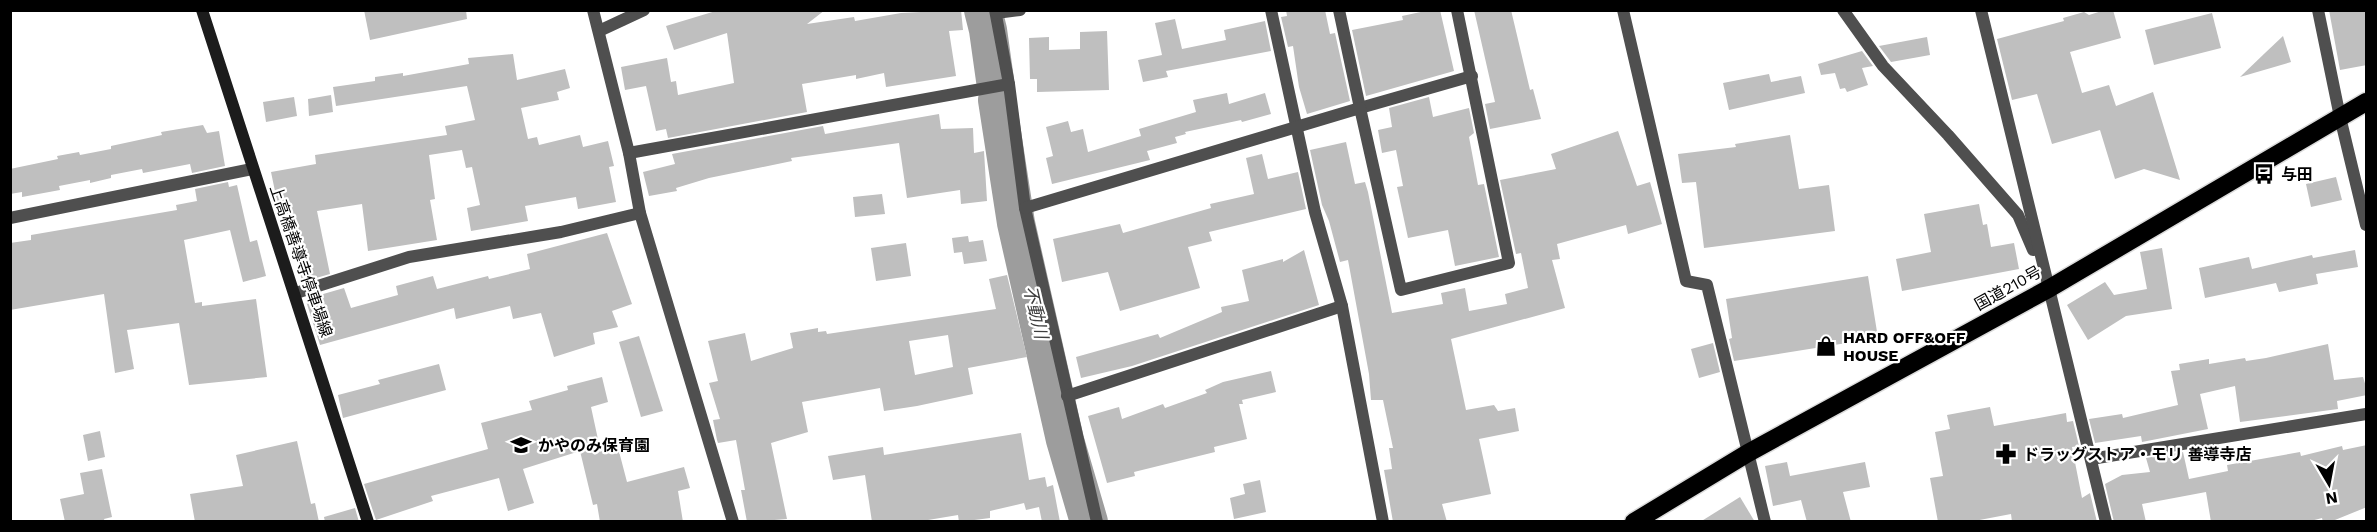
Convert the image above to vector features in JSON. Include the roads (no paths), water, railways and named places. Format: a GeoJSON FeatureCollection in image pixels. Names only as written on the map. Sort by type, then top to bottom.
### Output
{"type":"FeatureCollection","features":[{"type":"Feature","properties":{"kind":"highway","name":"国道210号"},"geometry":{"type":"LineString","coordinates":[[1634,522],[1748,453],[2050,288],[2367,102]]}},
{"type":"Feature","properties":{"kind":"main road","name":"上高橋善導寺停車場線"},"geometry":{"type":"LineString","coordinates":[[202,10],[252,169],[296,293],[368,522]]}},
{"type":"Feature","properties":{"kind":"street"},"geometry":{"type":"LineString","coordinates":[[593,10],[629,153],[640,213],[733,522]]}},
{"type":"Feature","properties":{"kind":"street"},"geometry":{"type":"LineString","coordinates":[[598,31],[644,10]]}},
{"type":"Feature","properties":{"kind":"street"},"geometry":{"type":"LineString","coordinates":[[1020,10],[996,12],[1009,84],[1025,208],[1098,522]]}},
{"type":"Feature","properties":{"kind":"street"},"geometry":{"type":"LineString","coordinates":[[1271,10],[1316,212],[1342,306],[1383,522]]}},
{"type":"Feature","properties":{"kind":"street"},"geometry":{"type":"LineString","coordinates":[[1339,10],[1401,290],[1509,263],[1457,10]]}},
{"type":"Feature","properties":{"kind":"street"},"geometry":{"type":"LineString","coordinates":[[1623,10],[1686,281],[1707,285],[1764,522]]}},
{"type":"Feature","properties":{"kind":"street"},"geometry":{"type":"LineString","coordinates":[[1843,10],[1883,66],[1948,135],[2018,215],[2050,288]]}},
{"type":"Feature","properties":{"kind":"street"},"geometry":{"type":"LineString","coordinates":[[1981,10],[2106,522]]}},
{"type":"Feature","properties":{"kind":"street"},"geometry":{"type":"LineString","coordinates":[[2318,10],[2340,117],[2367,225]]}},
{"type":"Feature","properties":{"kind":"street"},"geometry":{"type":"LineString","coordinates":[[1025,208],[1472,76]]}},
{"type":"Feature","properties":{"kind":"street"},"geometry":{"type":"LineString","coordinates":[[629,153],[1009,84]]}},
{"type":"Feature","properties":{"kind":"street"},"geometry":{"type":"LineString","coordinates":[[10,218],[252,169]]}},
{"type":"Feature","properties":{"kind":"street"},"geometry":{"type":"LineString","coordinates":[[296,293],[409,257],[561,232],[640,213]]}},
{"type":"Feature","properties":{"kind":"street"},"geometry":{"type":"LineString","coordinates":[[1067,396],[1342,306]]}},
{"type":"Feature","properties":{"kind":"street"},"geometry":{"type":"LineString","coordinates":[[2091,459],[2367,414]]}},
{"type":"Feature","properties":{"kind":"waterway","name":"不動川"},"geometry":{"type":"LineString","coordinates":[[983,10],[995,80]]}},
{"type":"Feature","properties":{"kind":"waterway","name":"不動川"},"geometry":{"type":"LineString","coordinates":[[997,100],[1016,223],[1065,440],[1089,522]]}},
{"type":"Feature","properties":{"kind":"place","name":"与田"},"geometry":{"type":"Point","coordinates":[2264,174]}},
{"type":"Feature","properties":{"kind":"place","name":"HARD OFF&OFF HOUSE"},"geometry":{"type":"Point","coordinates":[1826,346]}},
{"type":"Feature","properties":{"kind":"place","name":"かやのみ保育園"},"geometry":{"type":"Point","coordinates":[521,445]}},
{"type":"Feature","properties":{"kind":"place","name":"ドラッグストア・モリ 善導寺店"},"geometry":{"type":"Point","coordinates":[2006,454]}}]}
